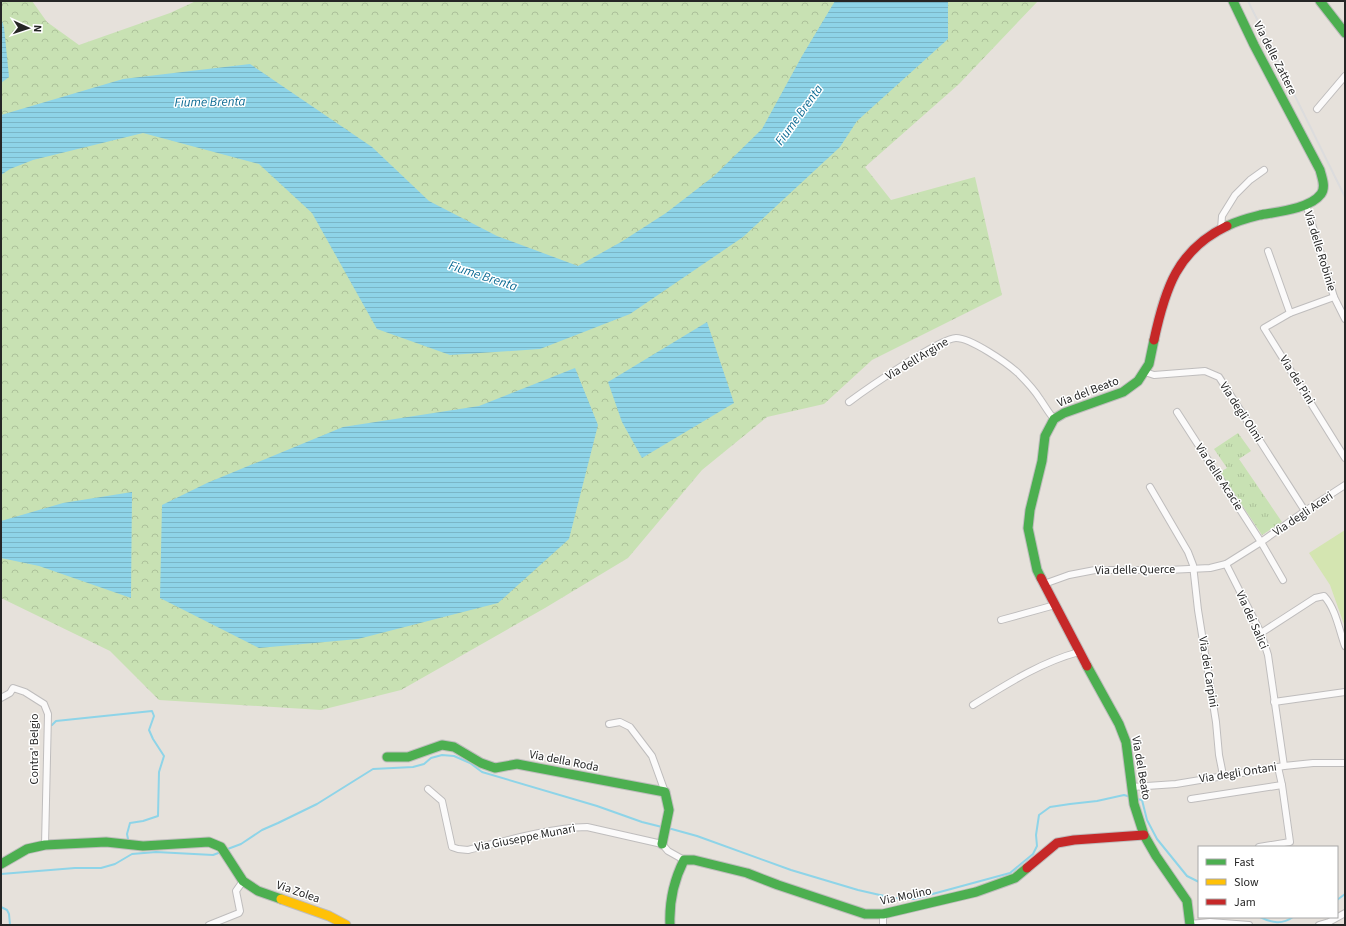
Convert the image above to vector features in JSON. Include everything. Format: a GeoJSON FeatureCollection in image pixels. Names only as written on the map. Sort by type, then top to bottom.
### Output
{"type":"FeatureCollection","features":[{"type":"Feature","properties":{"kind":"street","name":"Via delle Zattere"},"geometry":{"type":"LineString","coordinates":[[1233,1],[1267,71],[1297,125]]}},
{"type":"Feature","properties":{"kind":"street"},"geometry":{"type":"LineString","coordinates":[[1320,1],[1345,33]]}},
{"type":"Feature","properties":{"kind":"street"},"geometry":{"type":"LineString","coordinates":[[1317,109],[1345,76]]}},
{"type":"Feature","properties":{"kind":"street","name":"Via del Beato"},"geometry":{"type":"LineString","coordinates":[[1190,924],[1187,901],[1156,856],[1144,835],[1134,804],[1126,742],[1119,724],[1079,652],[1037,570],[1028,528],[1030,510],[1042,461],[1045,436],[1054,419],[1064,413],[1123,392],[1138,381],[1149,364],[1162,304],[1182,260],[1209,235],[1221,229],[1240,220],[1306,204],[1318,196],[1322,191],[1324,180],[1297,125]]}},
{"type":"Feature","properties":{"kind":"street"},"geometry":{"type":"LineString","coordinates":[[1221,229],[1222,216],[1235,195],[1250,180],[1264,170]]}},
{"type":"Feature","properties":{"kind":"street","name":"Via delle Robinie"},"geometry":{"type":"LineString","coordinates":[[1306,204],[1334,297],[1345,319]]}},
{"type":"Feature","properties":{"kind":"street"},"geometry":{"type":"LineString","coordinates":[[1268,251],[1290,313]]}},
{"type":"Feature","properties":{"kind":"street","name":"Via dei Pini"},"geometry":{"type":"LineString","coordinates":[[1334,297],[1290,313],[1264,328],[1345,458]]}},
{"type":"Feature","properties":{"kind":"street","name":"Via dell'Argine"},"geometry":{"type":"LineString","coordinates":[[849,402],[935,346],[950,339],[956,338],[964,339],[977,345],[1017,372],[1031,386],[1040,398],[1048,413],[1054,419]]}},
{"type":"Feature","properties":{"kind":"street","name":"Via degli Olmi"},"geometry":{"type":"LineString","coordinates":[[1145,372],[1154,375],[1205,371],[1218,377],[1305,511]]}},
{"type":"Feature","properties":{"kind":"street","name":"Via delle Acacie"},"geometry":{"type":"LineString","coordinates":[[1177,412],[1261,542]]}},
{"type":"Feature","properties":{"kind":"street","name":"Via degli Aceri"},"geometry":{"type":"LineString","coordinates":[[1226,564],[1345,485]]}},
{"type":"Feature","properties":{"kind":"street","name":"Via dei Carpini"},"geometry":{"type":"LineString","coordinates":[[1150,488],[1188,552],[1194,568],[1198,610],[1223,775]]}},
{"type":"Feature","properties":{"kind":"street","name":"Via degli Aceri"},"geometry":{"type":"LineString","coordinates":[[1261,542],[1283,580]]}},
{"type":"Feature","properties":{"kind":"street","name":"Via delle Querce"},"geometry":{"type":"LineString","coordinates":[[1044,584],[1069,575],[1095,570],[1168,570],[1210,568],[1226,564]]}},
{"type":"Feature","properties":{"kind":"street","name":"Via dei Salici"},"geometry":{"type":"LineString","coordinates":[[1226,564],[1261,633],[1268,655],[1282,785],[1290,842],[1265,846]]}},
{"type":"Feature","properties":{"kind":"street"},"geometry":{"type":"LineString","coordinates":[[1261,633],[1315,598],[1324,596],[1329,602],[1345,646]]}},
{"type":"Feature","properties":{"kind":"street"},"geometry":{"type":"LineString","coordinates":[[1001,620],[1055,605]]}},
{"type":"Feature","properties":{"kind":"street"},"geometry":{"type":"LineString","coordinates":[[973,704],[1041,666],[1060,657],[1079,652]]}},
{"type":"Feature","properties":{"kind":"street","name":"Contra' Belgio"},"geometry":{"type":"LineString","coordinates":[[1,698],[10,693],[13,688],[25,692],[44,704],[48,714],[45,845]]}},
{"type":"Feature","properties":{"kind":"street"},"geometry":{"type":"LineString","coordinates":[[1274,702],[1345,692]]}},
{"type":"Feature","properties":{"kind":"street"},"geometry":{"type":"LineString","coordinates":[[609,724],[620,722],[630,727],[652,756],[666,792],[669,810],[662,844],[668,851],[684,860],[681,864],[670,905],[670,925]]}},
{"type":"Feature","properties":{"kind":"street","name":"Via della Roda"},"geometry":{"type":"LineString","coordinates":[[387,757],[408,757],[426,752],[442,745],[454,747],[481,763],[495,768],[517,764],[666,792]]}},
{"type":"Feature","properties":{"kind":"street","name":"Via degli Ontani"},"geometry":{"type":"LineString","coordinates":[[1132,790],[1281,766],[1313,763],[1345,763]]}},
{"type":"Feature","properties":{"kind":"street"},"geometry":{"type":"LineString","coordinates":[[1191,799],[1282,785]]}},
{"type":"Feature","properties":{"kind":"street","name":"Via Giuseppe Munari"},"geometry":{"type":"LineString","coordinates":[[428,788],[442,801],[452,847],[458,850],[468,850],[574,827],[597,829],[662,844]]}},
{"type":"Feature","properties":{"kind":"street","name":"Via Molino"},"geometry":{"type":"LineString","coordinates":[[684,860],[694,860],[747,873],[778,885],[866,914],[883,914],[976,892],[1015,878],[1057,843],[1074,840],[1144,835]]}},
{"type":"Feature","properties":{"kind":"street","name":"Via Zolea"},"geometry":{"type":"LineString","coordinates":[[45,845],[106,842],[143,846],[209,842],[223,851],[243,881],[258,891],[329,916],[346,925]]}},
{"type":"Feature","properties":{"kind":"street"},"geometry":{"type":"LineString","coordinates":[[1,864],[27,849],[45,845]]}},
{"type":"Feature","properties":{"kind":"street"},"geometry":{"type":"LineString","coordinates":[[209,925],[239,913],[240,911],[236,892],[243,881]]}},
{"type":"Feature","properties":{"kind":"street"},"geometry":{"type":"LineString","coordinates":[[883,914],[884,925]]}},
{"type":"Feature","properties":{"kind":"street"},"geometry":{"type":"LineString","coordinates":[[1320,925],[1336,918]]}},
{"type":"Feature","properties":{"kind":"street"},"geometry":{"type":"LineString","coordinates":[[1190,924],[1210,922],[1249,925]]}},
{"type":"Feature","properties":{"kind":"green space"},"geometry":{"type":"Polygon","coordinates":[[[1,1],[32,1],[47,22],[79,45],[170,13],[196,1],[1038,1],[959,84],[865,167],[891,200],[975,177],[1002,295],[872,360],[824,404],[767,417],[702,470],[628,558],[545,608],[401,690],[321,710],[159,700],[110,651],[1,598],[1,1]]]}},
{"type":"Feature","properties":{"kind":"green space"},"geometry":{"type":"Polygon","coordinates":[[[1238,433],[1251,451],[1239,459],[1282,522],[1262,535],[1220,472],[1227,468],[1214,449],[1238,433]]]}},
{"type":"Feature","properties":{"kind":"green space"},"geometry":{"type":"Polygon","coordinates":[[[1345,530],[1345,627],[1330,585],[1309,553],[1345,530]]]}},
{"type":"Feature","properties":{"kind":"water","name":"Fiume Brenta"},"geometry":{"type":"Polygon","coordinates":[[[835,1],[948,1],[948,39],[857,121],[840,147],[743,237],[630,314],[540,349],[450,355],[377,329],[312,213],[259,164],[143,133],[33,160],[10,169],[1,175],[1,115],[123,79],[250,64],[372,147],[429,201],[497,236],[578,266],[621,242],[666,213],[714,176],[762,129],[802,56],[835,1]]]}},
{"type":"Feature","properties":{"kind":"water"},"geometry":{"type":"Polygon","coordinates":[[[1,18],[4,27],[9,77],[1,83],[1,18]]]}},
{"type":"Feature","properties":{"kind":"water"},"geometry":{"type":"Polygon","coordinates":[[[707,322],[734,403],[642,458],[622,422],[608,382],[707,322]]]}},
{"type":"Feature","properties":{"kind":"water"},"geometry":{"type":"Polygon","coordinates":[[[575,368],[598,425],[569,539],[498,603],[358,639],[259,648],[160,598],[162,505],[207,483],[343,427],[479,406],[575,368]]]}},
{"type":"Feature","properties":{"kind":"water"},"geometry":{"type":"Polygon","coordinates":[[[132,492],[131,598],[39,566],[1,558],[1,521],[63,503],[132,492]]]}},
{"type":"Feature","properties":{"kind":"waterway"},"geometry":{"type":"LineString","coordinates":[[52,725],[56,721],[152,711],[154,716],[149,730],[164,756],[159,772],[158,816],[143,821],[130,823],[127,834],[128,839]]}},
{"type":"Feature","properties":{"kind":"waterway"},"geometry":{"type":"LineString","coordinates":[[225,850],[241,844],[262,830],[317,804],[373,769],[413,767],[424,764],[431,758],[442,755],[454,756],[470,763],[482,772],[662,827]]}},
{"type":"Feature","properties":{"kind":"waterway"},"geometry":{"type":"LineString","coordinates":[[668,828],[697,836],[791,870],[858,890],[893,898],[914,899],[1010,873],[1033,854],[1037,846],[1036,835],[1039,815],[1050,807],[1097,801],[1124,795],[1131,797]]}},
{"type":"Feature","properties":{"kind":"waterway"},"geometry":{"type":"LineString","coordinates":[[1137,799],[1142,800],[1147,820],[1157,839],[1187,876],[1198,882]]}},
{"type":"Feature","properties":{"kind":"waterway"},"geometry":{"type":"LineString","coordinates":[[1,874],[75,868],[101,868],[115,864],[132,854],[156,852],[213,855],[221,852]]}},
{"type":"Feature","properties":{"kind":"waterway"},"geometry":{"type":"LineString","coordinates":[[1338,899],[1345,894]]}},
{"type":"Feature","properties":{"kind":"waterway"},"geometry":{"type":"LineString","coordinates":[[1,907],[7,910],[10,925]]}},
{"type":"Feature","properties":{"kind":"waterway"},"geometry":{"type":"LineString","coordinates":[[1262,918],[1277,922],[1289,920],[1292,918]]}},
{"type":"Feature","properties":{"kind":"railway"},"geometry":{"type":"LineString","coordinates":[[1248,1],[1345,197]]}},
{"type":"Feature","properties":{"kind":"traffic: fast"},"geometry":{"type":"LineString","coordinates":[[1227,226],[1251,217],[1292,209],[1309,203],[1321,194],[1323,185],[1320,170],[1254,45],[1233,1]]}},
{"type":"Feature","properties":{"kind":"traffic: fast"},"geometry":{"type":"LineString","coordinates":[[1320,1],[1345,33]]}},
{"type":"Feature","properties":{"kind":"traffic: fast"},"geometry":{"type":"LineString","coordinates":[[1041,578],[1037,570],[1028,528],[1030,510],[1042,461],[1045,436],[1054,419],[1064,413],[1123,392],[1138,381],[1149,364],[1154,340]]}},
{"type":"Feature","properties":{"kind":"traffic: fast"},"geometry":{"type":"LineString","coordinates":[[1087,666],[1119,724],[1126,742],[1134,804],[1144,835],[1156,856],[1187,901],[1190,925]]}},
{"type":"Feature","properties":{"kind":"traffic: fast"},"geometry":{"type":"LineString","coordinates":[[387,757],[408,757],[442,745],[454,747],[481,763],[495,768],[517,764],[665,792],[669,810],[662,844]]}},
{"type":"Feature","properties":{"kind":"traffic: fast"},"geometry":{"type":"LineString","coordinates":[[1,864],[27,849],[45,845],[106,842],[143,846],[209,842],[221,847],[243,881],[258,891],[281,899]]}},
{"type":"Feature","properties":{"kind":"traffic: fast"},"geometry":{"type":"LineString","coordinates":[[670,925],[670,908],[673,892],[677,876],[684,860],[694,860],[747,873],[865,914],[883,914],[976,892],[1015,878],[1027,868]]}},
{"type":"Feature","properties":{"kind":"traffic: slow"},"geometry":{"type":"LineString","coordinates":[[281,899],[329,916],[346,925]]}},
{"type":"Feature","properties":{"kind":"traffic: jam"},"geometry":{"type":"LineString","coordinates":[[1154,340],[1163,304],[1176,273],[1185,259],[1196,247],[1210,236],[1227,226]]}},
{"type":"Feature","properties":{"kind":"traffic: jam"},"geometry":{"type":"LineString","coordinates":[[1041,578],[1087,666]]}},
{"type":"Feature","properties":{"kind":"traffic: jam"},"geometry":{"type":"LineString","coordinates":[[1027,868],[1057,843],[1074,840],[1144,835]]}}]}
